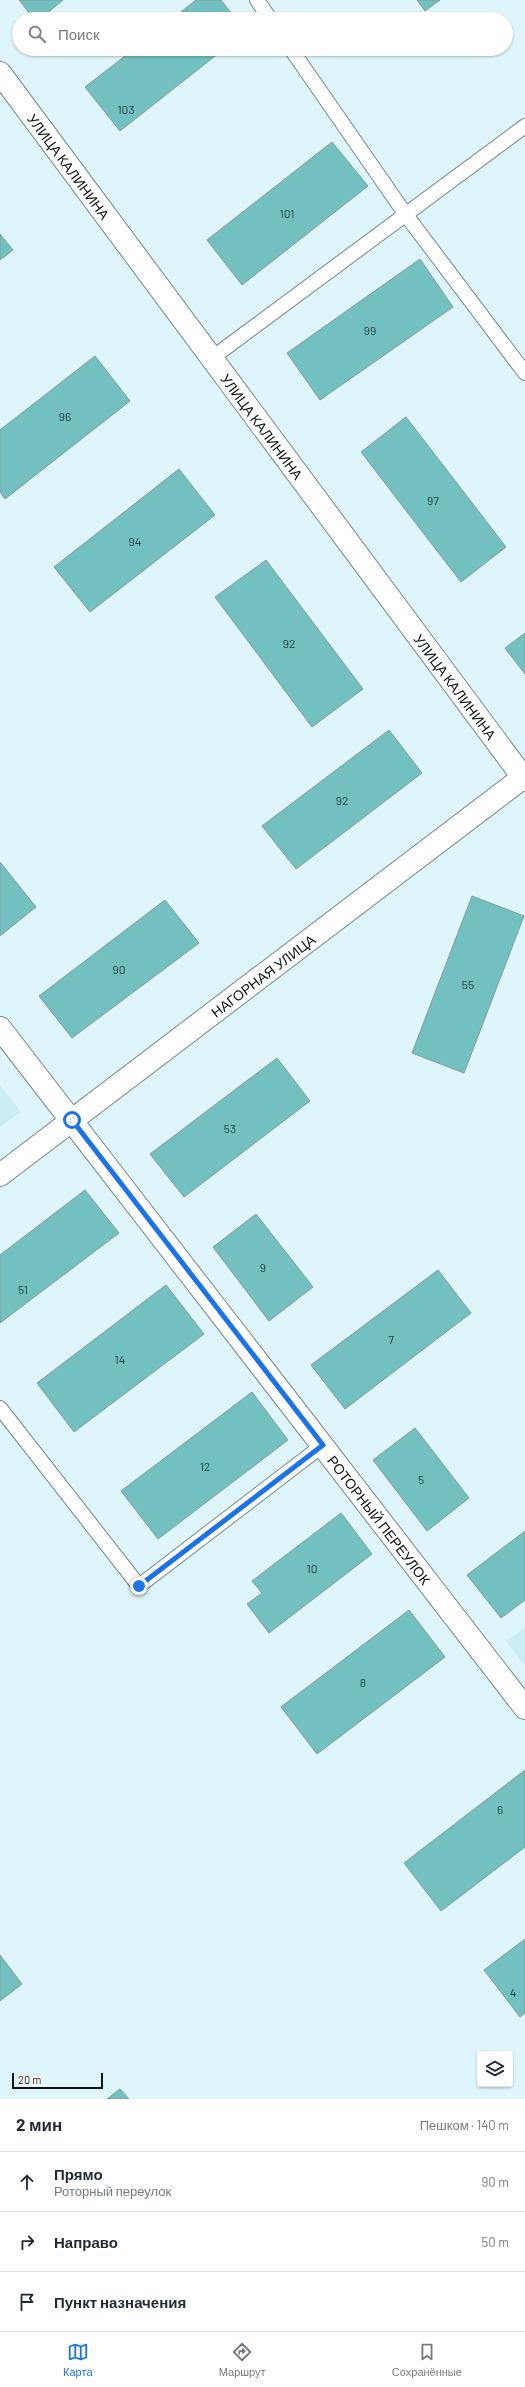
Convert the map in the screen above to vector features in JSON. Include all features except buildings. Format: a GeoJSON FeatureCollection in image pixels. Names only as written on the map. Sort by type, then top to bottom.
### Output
{"type":"FeatureCollection","features":[{"type":"Feature","properties":{"kind":"street","name":"УЛИЦА КАЛИНИНА"},"geometry":{"type":"LineString","coordinates":[[0,73],[524,778]]}},
{"type":"Feature","properties":{"kind":"street","name":"НАГОРНАЯ УЛИЦА"},"geometry":{"type":"LineString","coordinates":[[0,1175],[524,778]]}},
{"type":"Feature","properties":{"kind":"street","name":"РОТОРНЫЙ ПЕРЕУЛОК"},"geometry":{"type":"LineString","coordinates":[[0,1028],[525,1708]]}},
{"type":"Feature","properties":{"kind":"lane"},"geometry":{"type":"LineString","coordinates":[[257,0],[265,12]]}},
{"type":"Feature","properties":{"kind":"lane"},"geometry":{"type":"LineString","coordinates":[[296,56],[406,215],[525,373]]}},
{"type":"Feature","properties":{"kind":"lane"},"geometry":{"type":"LineString","coordinates":[[212,358],[525,126]]}},
{"type":"Feature","properties":{"kind":"lane"},"geometry":{"type":"LineString","coordinates":[[0,1408],[139,1586],[323,1445]]}},
{"type":"Feature","properties":{"kind":"shaded area"},"geometry":{"type":"Polygon","coordinates":[[[0,1085],[21,1112],[0,1127],[0,1085]]]}},
{"type":"Feature","properties":{"kind":"shaded area"},"geometry":{"type":"Polygon","coordinates":[[[525,1628],[525,1666],[506,1641],[525,1628]]]}},
{"type":"Feature","properties":{"kind":"route"},"geometry":{"type":"LineString","coordinates":[[72,1120],[323,1445],[139,1586]]}}]}
